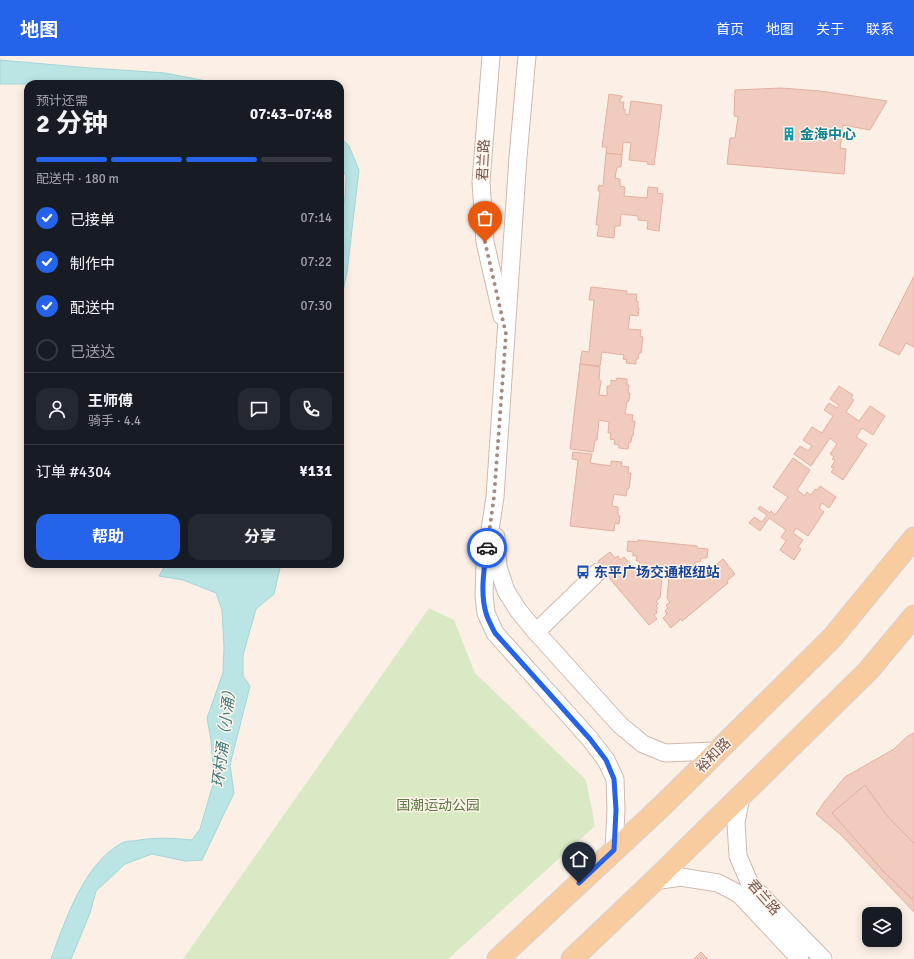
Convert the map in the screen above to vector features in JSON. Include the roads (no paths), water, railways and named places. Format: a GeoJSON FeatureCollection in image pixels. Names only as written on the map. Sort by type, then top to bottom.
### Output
{"type":"FeatureCollection","features":[{"type":"Feature","properties":{"kind":"main road","name":"裕和路"},"geometry":{"type":"LineString","coordinates":[[498,959],[660,807],[715,751],[832,638],[914,538]]}},
{"type":"Feature","properties":{"kind":"main road"},"geometry":{"type":"LineString","coordinates":[[572,959],[654,881],[868,671],[914,616]]}},
{"type":"Feature","properties":{"kind":"street","name":"君兰路"},"geometry":{"type":"LineString","coordinates":[[491,56],[481,182],[485,242],[506,334]]}},
{"type":"Feature","properties":{"kind":"street","name":"君兰路"},"geometry":{"type":"LineString","coordinates":[[526,56],[494,497],[485,563],[484,596],[486,613],[495,633],[590,739],[606,760],[614,779],[616,810],[614,850]]}},
{"type":"Feature","properties":{"kind":"street"},"geometry":{"type":"LineString","coordinates":[[494,497],[498,568],[506,591],[518,610],[536,632],[620,725],[643,744],[665,753],[715,751]]}},
{"type":"Feature","properties":{"kind":"street"},"geometry":{"type":"LineString","coordinates":[[536,632],[598,572]]}},
{"type":"Feature","properties":{"kind":"street","name":"君兰路"},"geometry":{"type":"LineString","coordinates":[[741,796],[736,823],[738,856],[750,884],[823,959]]}},
{"type":"Feature","properties":{"kind":"street","name":"君兰路"},"geometry":{"type":"LineString","coordinates":[[654,881],[681,877],[718,883],[734,891],[739,894],[800,959]]}},
{"type":"Feature","properties":{"kind":"water"},"geometry":{"type":"Polygon","coordinates":[[[0,60],[165,73],[201,80],[24,80],[24,84],[0,84],[0,60]]]}},
{"type":"Feature","properties":{"kind":"water"},"geometry":{"type":"Polygon","coordinates":[[[344,141],[349,146],[359,170],[344,287],[344,202],[346,176],[344,172],[344,141]]]}},
{"type":"Feature","properties":{"kind":"water","name":"环村涌（小涌）"},"geometry":{"type":"Polygon","coordinates":[[[164,568],[280,568],[274,594],[256,609],[243,655],[243,676],[250,686],[230,765],[234,793],[202,860],[185,861],[152,854],[125,864],[96,891],[90,913],[71,959],[51,959],[78,894],[97,864],[109,852],[125,842],[155,838],[192,840],[200,829],[214,781],[211,740],[207,718],[223,673],[224,647],[222,610],[216,593],[183,580],[159,576],[164,568]]]}},
{"type":"Feature","properties":{"kind":"place","name":"金海中心"},"geometry":{"type":"Point","coordinates":[789,134]}},
{"type":"Feature","properties":{"kind":"place","name":"东平广场交通枢纽站"},"geometry":{"type":"Point","coordinates":[583,572]}},
{"type":"Feature","properties":{"kind":"park label","name":"国潮运动公园"},"geometry":{"type":"Point","coordinates":[438,805]}}]}
